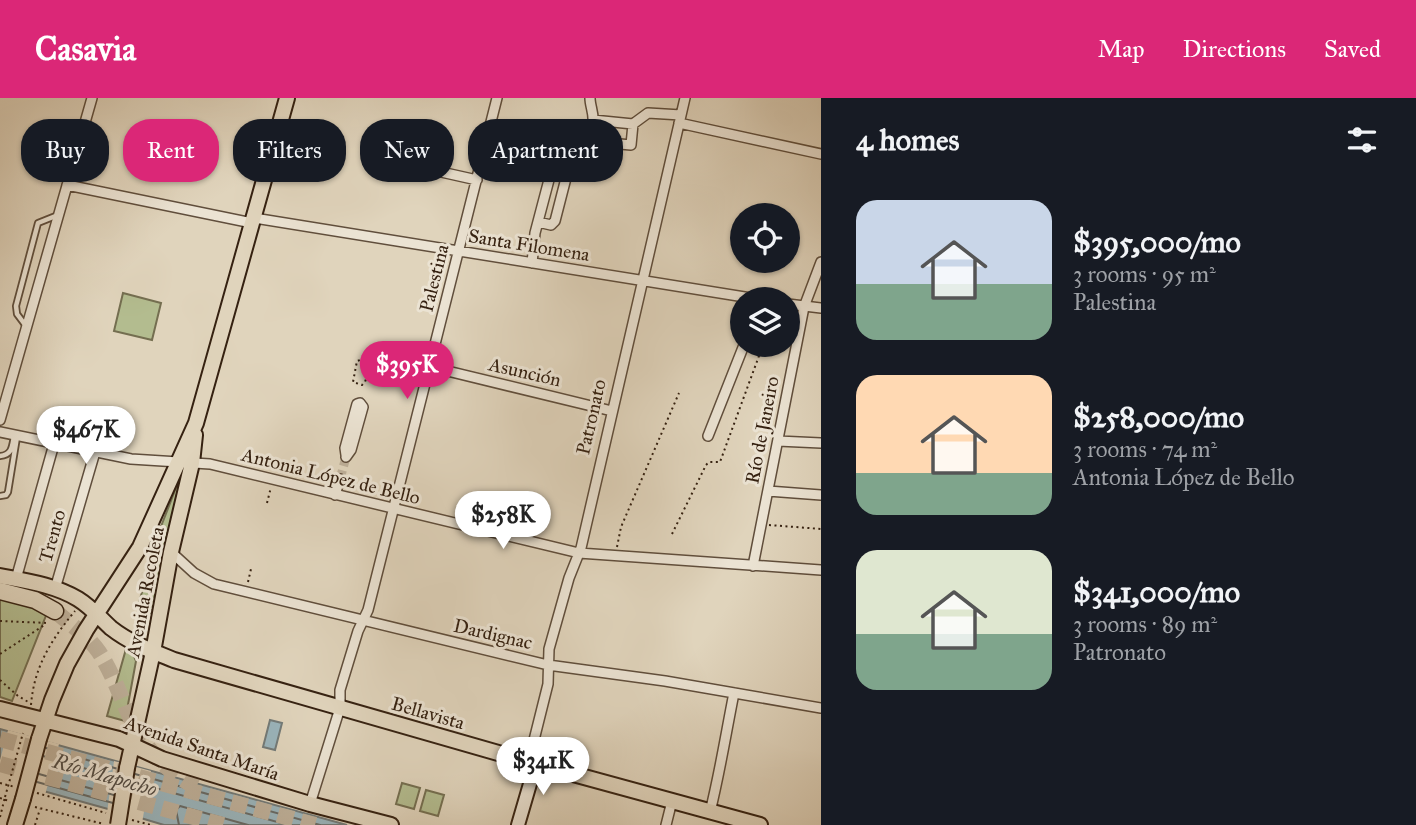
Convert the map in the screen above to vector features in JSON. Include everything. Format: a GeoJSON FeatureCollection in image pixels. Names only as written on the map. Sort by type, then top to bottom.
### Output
{"type":"FeatureCollection","features":[{"type":"Feature","properties":{"kind":"highway"},"geometry":{"type":"LineString","coordinates":[[0,591],[35,600],[56,619]]}},
{"type":"Feature","properties":{"kind":"main road","name":"Avenida Recoleta"},"geometry":{"type":"LineString","coordinates":[[15,825],[39,739],[68,664],[140,547],[196,423],[287,98]]}},
{"type":"Feature","properties":{"kind":"main road","name":"Avenida Recoleta"},"geometry":{"type":"LineString","coordinates":[[125,822],[127,768],[192,463],[196,423]]}},
{"type":"Feature","properties":{"kind":"main road","name":"Bellavista"},"geometry":{"type":"LineString","coordinates":[[0,576],[55,589],[83,602],[113,629],[153,652],[340,708],[760,825]]}},
{"type":"Feature","properties":{"kind":"main road","name":"Avenida Santa María"},"geometry":{"type":"LineString","coordinates":[[0,709],[29,710],[46,719],[132,745],[162,759],[310,804],[391,825]]}},
{"type":"Feature","properties":{"kind":"street"},"geometry":{"type":"LineString","coordinates":[[0,420],[92,98]]}},
{"type":"Feature","properties":{"kind":"street","name":"Palestina"},"geometry":{"type":"LineString","coordinates":[[492,119],[497,98]]}},
{"type":"Feature","properties":{"kind":"street"},"geometry":{"type":"LineString","coordinates":[[590,98],[593,119]]}},
{"type":"Feature","properties":{"kind":"street","name":"Patronato"},"geometry":{"type":"LineString","coordinates":[[518,825],[532,777],[533,744],[548,684],[550,649],[562,601],[579,553],[685,98]]}},
{"type":"Feature","properties":{"kind":"street"},"geometry":{"type":"LineString","coordinates":[[623,144],[631,145],[634,124],[648,113],[821,153]]}},
{"type":"Feature","properties":{"kind":"street"},"geometry":{"type":"LineString","coordinates":[[623,123],[634,124]]}},
{"type":"Feature","properties":{"kind":"street","name":"Palestina"},"geometry":{"type":"LineString","coordinates":[[310,804],[340,708],[340,690],[358,631],[364,621],[394,510],[476,182]]}},
{"type":"Feature","properties":{"kind":"street"},"geometry":{"type":"LineString","coordinates":[[532,263],[538,222],[549,182]]}},
{"type":"Feature","properties":{"kind":"street"},"geometry":{"type":"LineString","coordinates":[[538,222],[551,225],[555,221],[567,182]]}},
{"type":"Feature","properties":{"kind":"street","name":"Santa Filomena"},"geometry":{"type":"LineString","coordinates":[[67,186],[253,220],[730,295]]}},
{"type":"Feature","properties":{"kind":"street","name":"Río de Janeiro"},"geometry":{"type":"LineString","coordinates":[[753,566],[804,307],[821,262]]}},
{"type":"Feature","properties":{"kind":"street"},"geometry":{"type":"LineString","coordinates":[[800,306],[821,308]]}},
{"type":"Feature","properties":{"kind":"street"},"geometry":{"type":"LineString","coordinates":[[708,436],[739,357]]}},
{"type":"Feature","properties":{"kind":"street","name":"Asunción"},"geometry":{"type":"LineString","coordinates":[[430,369],[612,411]]}},
{"type":"Feature","properties":{"kind":"street"},"geometry":{"type":"LineString","coordinates":[[360,403],[363,407],[351,450],[346,456],[345,448],[357,404],[360,403]]}},
{"type":"Feature","properties":{"kind":"street","name":"Antonia López de Bello"},"geometry":{"type":"LineString","coordinates":[[0,432],[131,459],[211,464],[579,553],[821,570]]}},
{"type":"Feature","properties":{"kind":"street"},"geometry":{"type":"LineString","coordinates":[[778,441],[821,443]]}},
{"type":"Feature","properties":{"kind":"street"},"geometry":{"type":"LineString","coordinates":[[16,579],[54,444]]}},
{"type":"Feature","properties":{"kind":"street","name":"Trento"},"geometry":{"type":"LineString","coordinates":[[55,589],[95,452]]}},
{"type":"Feature","properties":{"kind":"street"},"geometry":{"type":"LineString","coordinates":[[335,495],[340,479]]}},
{"type":"Feature","properties":{"kind":"street"},"geometry":{"type":"LineString","coordinates":[[768,491],[821,495]]}},
{"type":"Feature","properties":{"kind":"street","name":"Dardignac"},"geometry":{"type":"LineString","coordinates":[[171,552],[204,579],[364,621],[548,665],[821,708]]}},
{"type":"Feature","properties":{"kind":"street"},"geometry":{"type":"LineString","coordinates":[[710,812],[734,693]]}},
{"type":"Feature","properties":{"kind":"street"},"geometry":{"type":"LineString","coordinates":[[666,825],[673,801]]}},
{"type":"Feature","properties":{"kind":"lane"},"geometry":{"type":"LineString","coordinates":[[27,326],[17,314],[16,306],[38,223],[59,215]]}},
{"type":"Feature","properties":{"kind":"lane"},"geometry":{"type":"LineString","coordinates":[[7,455],[11,452],[16,436]]}},
{"type":"Feature","properties":{"kind":"lane"},"geometry":{"type":"LineString","coordinates":[[0,496],[8,492],[16,436]]}},
{"type":"Feature","properties":{"kind":"lane"},"geometry":{"type":"LineString","coordinates":[[0,456],[14,458]]}},
{"type":"Feature","properties":{"kind":"path"},"geometry":{"type":"LineString","coordinates":[[672,534],[706,465],[709,462],[720,462],[759,357]]}},
{"type":"Feature","properties":{"kind":"path"},"geometry":{"type":"LineString","coordinates":[[371,363],[365,382],[362,385],[353,382],[357,361],[371,363],[387,368],[394,362],[430,369]]}},
{"type":"Feature","properties":{"kind":"path"},"geometry":{"type":"LineString","coordinates":[[615,556],[621,527],[679,393]]}},
{"type":"Feature","properties":{"kind":"path"},"geometry":{"type":"LineString","coordinates":[[267,503],[273,480]]}},
{"type":"Feature","properties":{"kind":"path"},"geometry":{"type":"LineString","coordinates":[[761,525],[821,529]]}},
{"type":"Feature","properties":{"kind":"path"},"geometry":{"type":"LineString","coordinates":[[246,592],[251,569]]}},
{"type":"Feature","properties":{"kind":"path"},"geometry":{"type":"LineString","coordinates":[[0,654],[83,602]]}},
{"type":"Feature","properties":{"kind":"path"},"geometry":{"type":"LineString","coordinates":[[0,621],[56,619]]}},
{"type":"Feature","properties":{"kind":"path"},"geometry":{"type":"LineString","coordinates":[[0,817],[29,710],[31,691],[51,640],[56,619]]}},
{"type":"Feature","properties":{"kind":"path"},"geometry":{"type":"LineString","coordinates":[[0,680],[29,710]]}},
{"type":"Feature","properties":{"kind":"path"},"geometry":{"type":"LineString","coordinates":[[0,783],[104,812]]}},
{"type":"Feature","properties":{"kind":"path"},"geometry":{"type":"LineString","coordinates":[[3,798],[107,825]]}},
{"type":"Feature","properties":{"kind":"path"},"geometry":{"type":"LineString","coordinates":[[35,825],[40,808]]}},
{"type":"Feature","properties":{"kind":"path"},"geometry":{"type":"LineString","coordinates":[[125,822],[151,825]]}},
{"type":"Feature","properties":{"kind":"green space"},"geometry":{"type":"Polygon","coordinates":[[[123,293],[161,303],[152,340],[114,331],[123,293]]]}},
{"type":"Feature","properties":{"kind":"green space"},"geometry":{"type":"Polygon","coordinates":[[[181,475],[151,613],[137,609],[155,548],[153,547],[181,475]]]}},
{"type":"Feature","properties":{"kind":"green space"},"geometry":{"type":"Polygon","coordinates":[[[0,597],[21,601],[47,613],[12,701],[0,697],[0,597]]]}},
{"type":"Feature","properties":{"kind":"green space"},"geometry":{"type":"Polygon","coordinates":[[[126,649],[133,654],[136,661],[125,721],[107,716],[126,649]]]}},
{"type":"Feature","properties":{"kind":"green space"},"geometry":{"type":"Polygon","coordinates":[[[402,783],[420,788],[414,809],[396,804],[402,783]]]}},
{"type":"Feature","properties":{"kind":"green space"},"geometry":{"type":"Polygon","coordinates":[[[426,790],[444,795],[438,816],[420,811],[426,790]]]}},
{"type":"Feature","properties":{"kind":"water"},"geometry":{"type":"Polygon","coordinates":[[[270,720],[282,723],[275,750],[263,747],[270,720]]]}},
{"type":"Feature","properties":{"kind":"water","name":"Río Mapocho"},"geometry":{"type":"Polygon","coordinates":[[[0,729],[347,825],[164,825],[0,779],[0,729]]]}},
{"type":"Feature","properties":{"kind":"pier"},"geometry":{"type":"Polygon","coordinates":[[[8,730],[59,744],[45,795],[0,783],[0,760],[8,730]]]}},
{"type":"Feature","properties":{"kind":"pier"},"geometry":{"type":"Polygon","coordinates":[[[114,761],[151,771],[142,823],[107,813],[114,761]]]}},
{"type":"Feature","properties":{"kind":"tunnel"},"geometry":{"type":"LineString","coordinates":[[340,479],[346,457]]}},
{"type":"Feature","properties":{"kind":"tunnel"},"geometry":{"type":"LineString","coordinates":[[55,611],[84,635],[99,652],[137,731],[150,750],[176,775],[196,787]]}},
{"type":"Feature","properties":{"kind":"tunnel"},"geometry":{"type":"LineString","coordinates":[[0,739],[315,825]]}},
{"type":"Feature","properties":{"kind":"tunnel"},"geometry":{"type":"LineString","coordinates":[[0,764],[223,825]]}}]}
